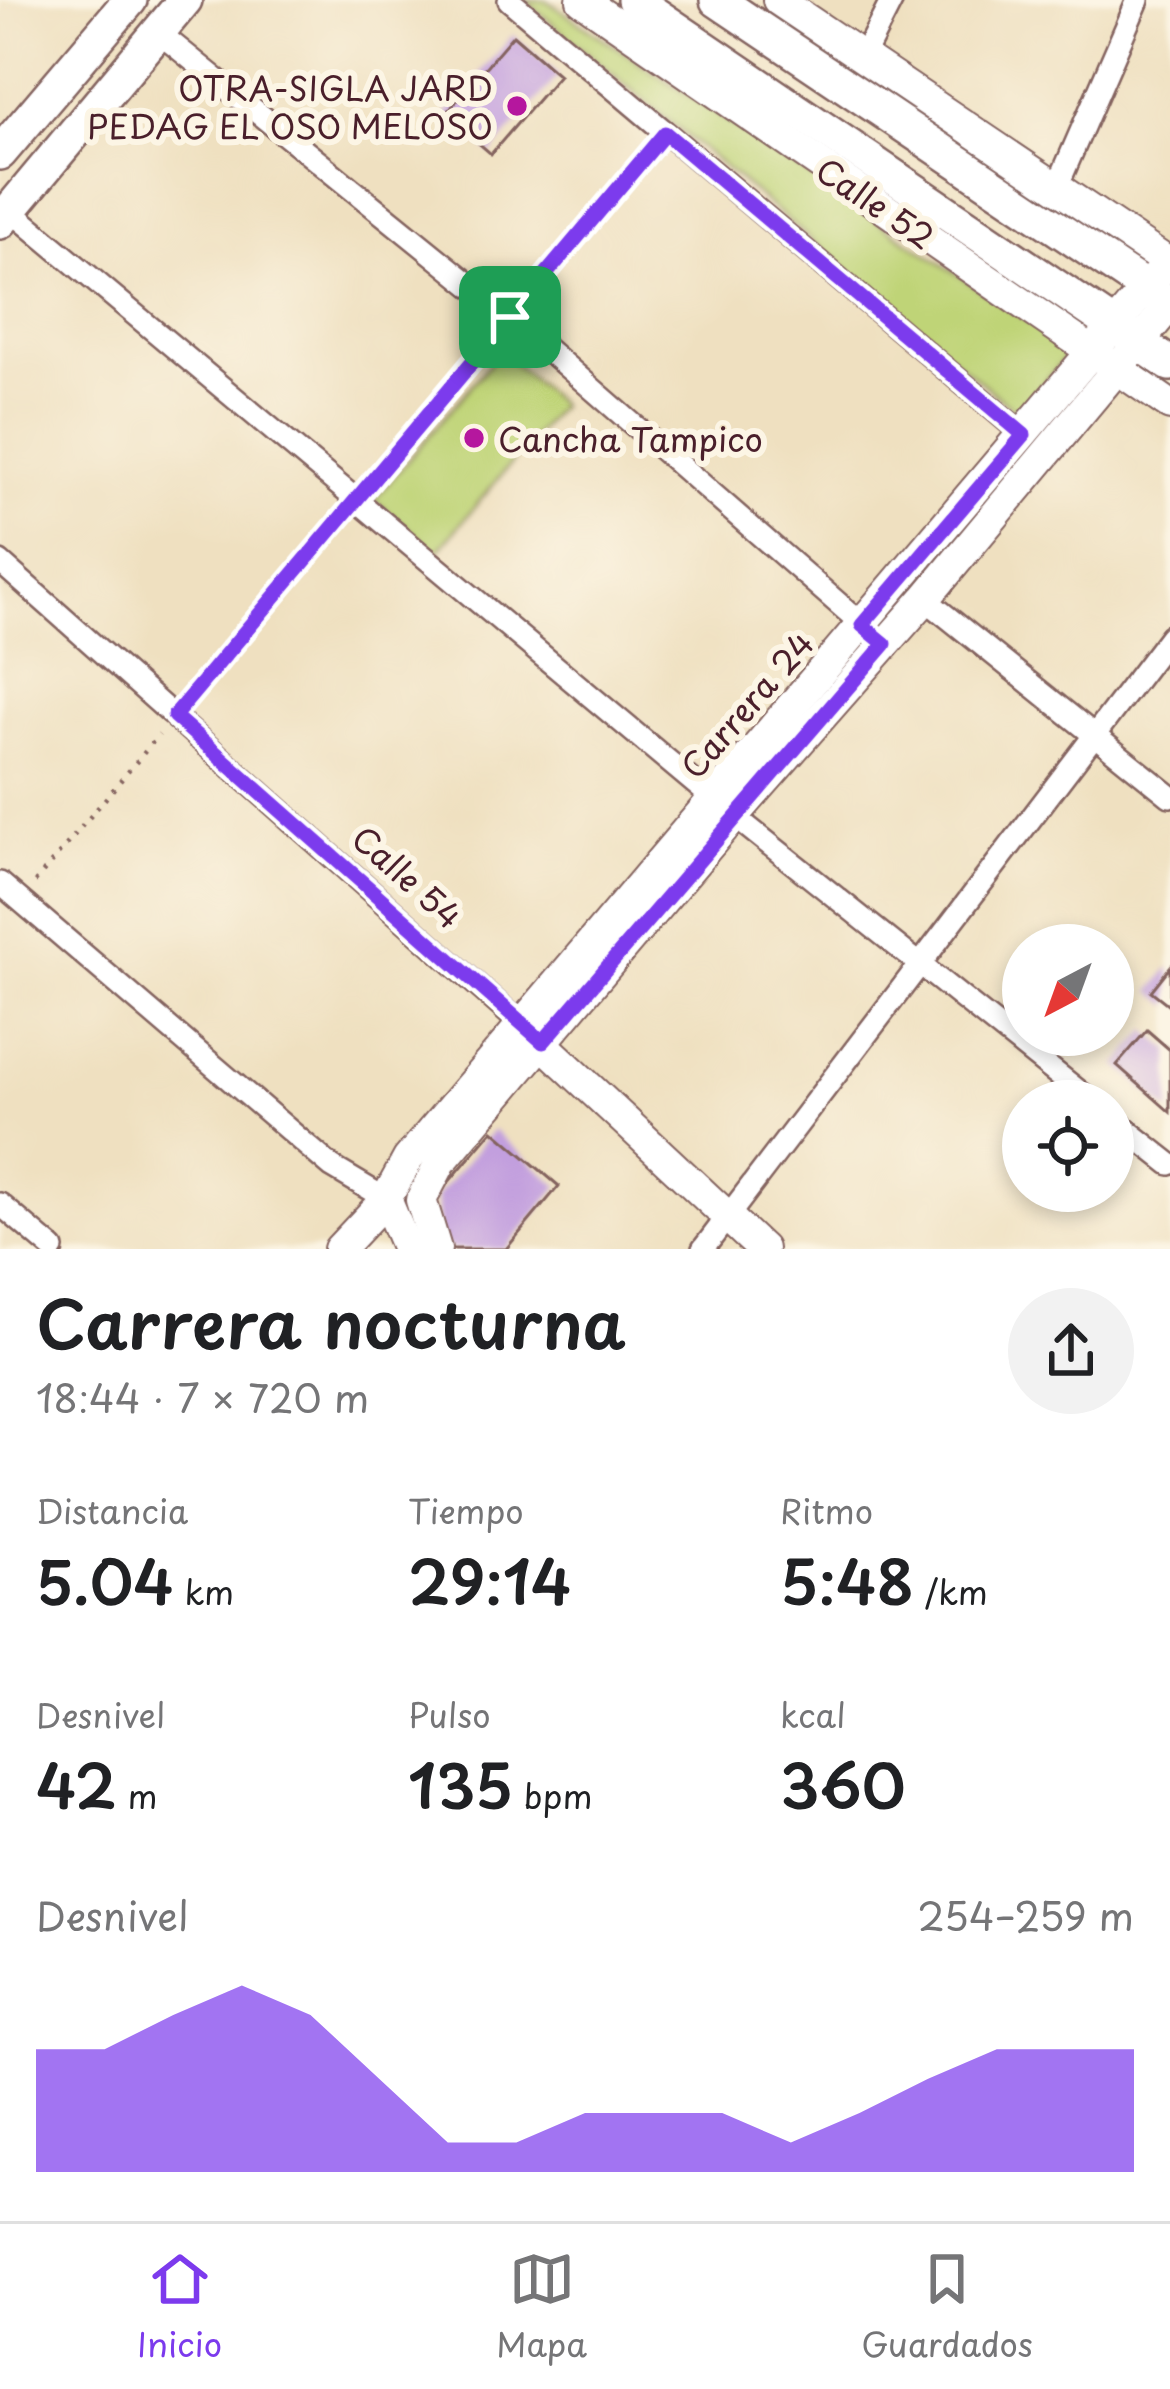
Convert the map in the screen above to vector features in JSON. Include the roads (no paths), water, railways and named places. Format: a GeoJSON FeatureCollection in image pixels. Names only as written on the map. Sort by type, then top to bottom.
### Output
{"type":"FeatureCollection","features":[{"type":"Feature","properties":{"kind":"main road"},"geometry":{"type":"LineString","coordinates":[[0,153],[130,0]]}},
{"type":"Feature","properties":{"kind":"main road"},"geometry":{"type":"LineString","coordinates":[[5,216],[185,0]]}},
{"type":"Feature","properties":{"kind":"main road","name":"Calle 52"},"geometry":{"type":"LineString","coordinates":[[634,0],[1170,364]]}},
{"type":"Feature","properties":{"kind":"main road"},"geometry":{"type":"LineString","coordinates":[[717,0],[1165,285]]}},
{"type":"Feature","properties":{"kind":"street"},"geometry":{"type":"LineString","coordinates":[[509,0],[1024,435]]}},
{"type":"Feature","properties":{"kind":"street","name":"Calle 52"},"geometry":{"type":"LineString","coordinates":[[582,0],[1170,405]]}},
{"type":"Feature","properties":{"kind":"street"},"geometry":{"type":"LineString","coordinates":[[778,0],[1058,187],[1165,285]]}},
{"type":"Feature","properties":{"kind":"street"},"geometry":{"type":"LineString","coordinates":[[863,57],[892,0]]}},
{"type":"Feature","properties":{"kind":"street"},"geometry":{"type":"LineString","coordinates":[[1058,187],[1138,0]]}},
{"type":"Feature","properties":{"kind":"street"},"geometry":{"type":"LineString","coordinates":[[158,32],[510,317],[874,634]]}},
{"type":"Feature","properties":{"kind":"street"},"geometry":{"type":"LineString","coordinates":[[5,216],[1065,1080]]}},
{"type":"Feature","properties":{"kind":"street","name":"Carrera 24"},"geometry":{"type":"LineString","coordinates":[[874,634],[925,599],[1165,285]]}},
{"type":"Feature","properties":{"kind":"street","name":"Carrera 24"},"geometry":{"type":"LineString","coordinates":[[421,1200],[441,1162],[533,1034],[874,634],[1024,435],[1105,361]]}},
{"type":"Feature","properties":{"kind":"street","name":"Calle 54"},"geometry":{"type":"LineString","coordinates":[[0,562],[533,1034],[762,1249]]}},
{"type":"Feature","properties":{"kind":"street"},"geometry":{"type":"LineString","coordinates":[[925,599],[1170,796]]}},
{"type":"Feature","properties":{"kind":"street"},"geometry":{"type":"LineString","coordinates":[[703,1249],[1170,636]]}},
{"type":"Feature","properties":{"kind":"street"},"geometry":{"type":"LineString","coordinates":[[0,883],[332,1167],[386,1199],[421,1200],[436,1249]]}},
{"type":"Feature","properties":{"kind":"street","name":"Carrera 24"},"geometry":{"type":"LineString","coordinates":[[339,1249],[386,1199],[408,1160],[533,1034]]}},
{"type":"Feature","properties":{"kind":"street"},"geometry":{"type":"LineString","coordinates":[[1134,1136],[1170,1164]]}},
{"type":"Feature","properties":{"kind":"street"},"geometry":{"type":"LineString","coordinates":[[386,1199],[407,1249]]}},
{"type":"Feature","properties":{"kind":"street"},"geometry":{"type":"LineString","coordinates":[[0,1204],[53,1249]]}},
{"type":"Feature","properties":{"kind":"place","name":"OTRA-SIGLA JARD PEDAG EL OSO MELOSO"},"geometry":{"type":"Point","coordinates":[517,106]}},
{"type":"Feature","properties":{"kind":"place","name":"Cancha Tampico"},"geometry":{"type":"Point","coordinates":[474,438]}}]}
